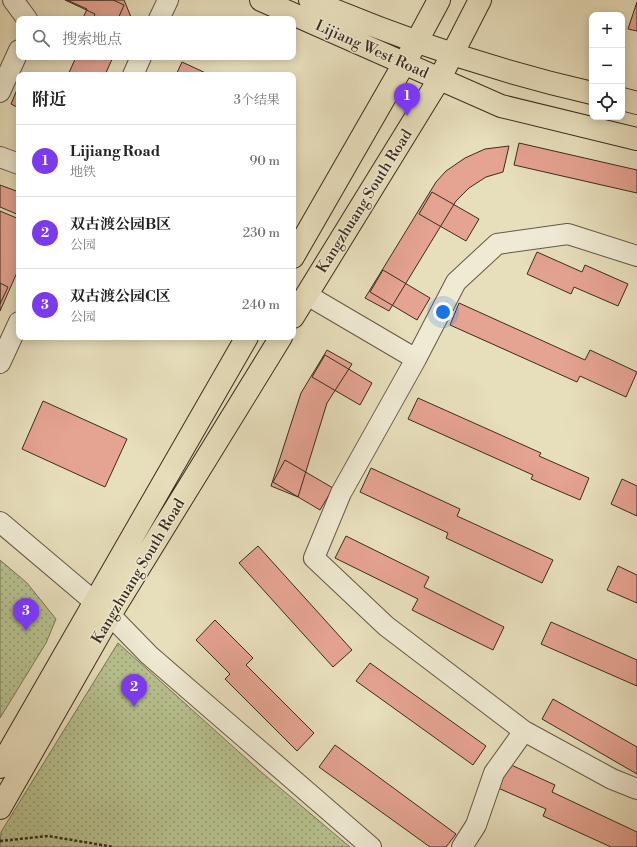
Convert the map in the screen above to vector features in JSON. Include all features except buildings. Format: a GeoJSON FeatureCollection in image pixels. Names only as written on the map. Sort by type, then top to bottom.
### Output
{"type":"FeatureCollection","features":[{"type":"Feature","properties":{"kind":"main road","name":"Lijiang West Road"},"geometry":{"type":"LineString","coordinates":[[261,0],[405,62],[501,106],[637,139]]}},
{"type":"Feature","properties":{"kind":"main road","name":"Lijiang West Road"},"geometry":{"type":"LineString","coordinates":[[310,0],[368,25],[530,79],[589,92]]}},
{"type":"Feature","properties":{"kind":"main road","name":"Kangzhuang South Road"},"geometry":{"type":"LineString","coordinates":[[296,252],[439,0]]}},
{"type":"Feature","properties":{"kind":"main road","name":"Kangzhuang South Road"},"geometry":{"type":"LineString","coordinates":[[296,312],[440,78],[480,0]]}},
{"type":"Feature","properties":{"kind":"main road"},"geometry":{"type":"LineString","coordinates":[[625,100],[637,103]]}},
{"type":"Feature","properties":{"kind":"main road","name":"Kangzhuang South Road"},"geometry":{"type":"LineString","coordinates":[[0,808],[102,609],[245,340]]}},
{"type":"Feature","properties":{"kind":"main road","name":"Kangzhuang South Road"},"geometry":{"type":"LineString","coordinates":[[0,767],[279,340]]}},
{"type":"Feature","properties":{"kind":"street"},"geometry":{"type":"LineString","coordinates":[[13,0],[25,16]]}},
{"type":"Feature","properties":{"kind":"street"},"geometry":{"type":"LineString","coordinates":[[160,16],[168,0]]}},
{"type":"Feature","properties":{"kind":"street"},"geometry":{"type":"LineString","coordinates":[[0,92],[16,57]]}},
{"type":"Feature","properties":{"kind":"street"},"geometry":{"type":"LineString","coordinates":[[134,72],[140,60]]}},
{"type":"Feature","properties":{"kind":"street"},"geometry":{"type":"LineString","coordinates":[[0,157],[16,163]]}},
{"type":"Feature","properties":{"kind":"street"},"geometry":{"type":"LineString","coordinates":[[637,256],[568,234],[497,244],[456,282],[416,359],[341,493],[314,558],[386,626],[524,732],[612,779],[637,789]]}},
{"type":"Feature","properties":{"kind":"street"},"geometry":{"type":"LineString","coordinates":[[307,295],[416,359]]}},
{"type":"Feature","properties":{"kind":"street"},"geometry":{"type":"LineString","coordinates":[[0,363],[16,328]]}},
{"type":"Feature","properties":{"kind":"street"},"geometry":{"type":"LineString","coordinates":[[0,522],[102,609],[166,670],[371,847]]}},
{"type":"Feature","properties":{"kind":"street"},"geometry":{"type":"LineString","coordinates":[[462,847],[476,825],[494,773],[524,732]]}},
{"type":"Feature","properties":{"kind":"path"},"geometry":{"type":"LineString","coordinates":[[0,841],[48,836],[114,847]]}},
{"type":"Feature","properties":{"kind":"green space"},"geometry":{"type":"Polygon","coordinates":[[[0,560],[27,583],[56,619],[46,643],[0,718],[0,560]]]}},
{"type":"Feature","properties":{"kind":"green space"},"geometry":{"type":"Polygon","coordinates":[[[118,643],[260,771],[350,847],[0,847],[1,832],[118,643]]]}},
{"type":"Feature","properties":{"kind":"place","name":"Lijiang Road"},"geometry":{"type":"Point","coordinates":[407,116]}},
{"type":"Feature","properties":{"kind":"place","name":"双古渡公园C区"},"geometry":{"type":"Point","coordinates":[26,631]}},
{"type":"Feature","properties":{"kind":"place","name":"双古渡公园B区"},"geometry":{"type":"Point","coordinates":[134,707]}}]}
